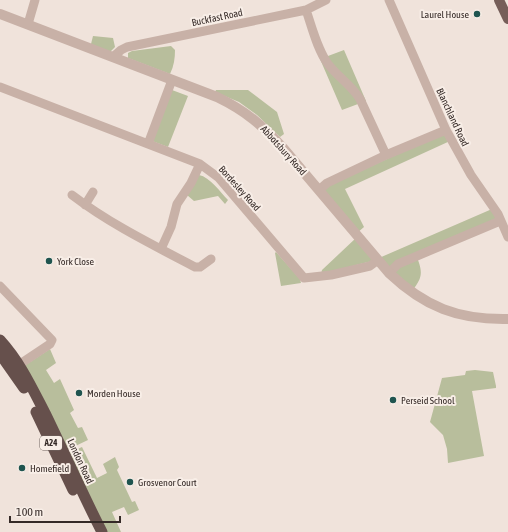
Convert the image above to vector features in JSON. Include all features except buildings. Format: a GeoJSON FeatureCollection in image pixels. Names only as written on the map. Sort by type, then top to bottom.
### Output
{"type":"FeatureCollection","features":[{"type":"Feature","properties":{"kind":"highway","name":"London Road"},"geometry":{"type":"LineString","coordinates":[[0,340],[20,364],[102,532]]}},
{"type":"Feature","properties":{"kind":"highway","name":"London Road"},"geometry":{"type":"LineString","coordinates":[[0,354],[28,394],[94,532]]}},
{"type":"Feature","properties":{"kind":"main road"},"geometry":{"type":"LineString","coordinates":[[503,2],[508,16]]}},
{"type":"Feature","properties":{"kind":"street"},"geometry":{"type":"LineString","coordinates":[[28,24],[35,0]]}},
{"type":"Feature","properties":{"kind":"street","name":"Buckfast Road"},"geometry":{"type":"LineString","coordinates":[[113,57],[121,50],[128,47],[306,10],[326,0]]}},
{"type":"Feature","properties":{"kind":"street","name":"Blanchland Road"},"geometry":{"type":"LineString","coordinates":[[389,0],[446,130],[471,176],[498,214],[508,237]]}},
{"type":"Feature","properties":{"kind":"street"},"geometry":{"type":"LineString","coordinates":[[306,10],[322,53],[328,64],[360,99],[386,155]]}},
{"type":"Feature","properties":{"kind":"street","name":"Abbotsbury Road"},"geometry":{"type":"LineString","coordinates":[[0,14],[217,97],[237,107],[266,129],[284,148],[378,260],[404,287],[418,297],[443,309],[469,317],[508,319]]}},
{"type":"Feature","properties":{"kind":"street"},"geometry":{"type":"LineString","coordinates":[[148,144],[172,80]]}},
{"type":"Feature","properties":{"kind":"street","name":"Bordesley Road"},"geometry":{"type":"LineString","coordinates":[[0,87],[200,164],[219,178],[304,278],[331,275],[370,266],[378,260]]}},
{"type":"Feature","properties":{"kind":"street"},"geometry":{"type":"LineString","coordinates":[[319,190],[327,183],[386,155],[446,130]]}},
{"type":"Feature","properties":{"kind":"street"},"geometry":{"type":"LineString","coordinates":[[161,249],[171,227],[177,204],[191,183],[200,164]]}},
{"type":"Feature","properties":{"kind":"street"},"geometry":{"type":"LineString","coordinates":[[85,205],[93,192]]}},
{"type":"Feature","properties":{"kind":"street"},"geometry":{"type":"LineString","coordinates":[[72,195],[94,212],[119,227],[195,267],[200,267],[211,258]]}},
{"type":"Feature","properties":{"kind":"street"},"geometry":{"type":"LineString","coordinates":[[389,272],[398,264],[500,221]]}},
{"type":"Feature","properties":{"kind":"street"},"geometry":{"type":"LineString","coordinates":[[0,286],[52,340],[50,344],[20,364]]}},
{"type":"Feature","properties":{"kind":"green space"},"geometry":{"type":"Polygon","coordinates":[[[93,36],[113,38],[115,47],[110,52],[91,44],[93,36]]]}},
{"type":"Feature","properties":{"kind":"green space"},"geometry":{"type":"Polygon","coordinates":[[[171,46],[175,50],[175,53],[170,74],[128,58],[128,53],[132,51],[171,46]]]}},
{"type":"Feature","properties":{"kind":"green space"},"geometry":{"type":"Polygon","coordinates":[[[344,50],[366,101],[342,110],[320,59],[344,50]]]}},
{"type":"Feature","properties":{"kind":"green space"},"geometry":{"type":"Polygon","coordinates":[[[172,90],[188,96],[168,147],[152,141],[172,90]]]}},
{"type":"Feature","properties":{"kind":"green space"},"geometry":{"type":"Polygon","coordinates":[[[216,90],[248,90],[277,112],[284,134],[280,137],[257,115],[239,102],[215,92],[216,90]]]}},
{"type":"Feature","properties":{"kind":"green space"},"geometry":{"type":"Polygon","coordinates":[[[446,132],[450,141],[345,189],[364,227],[357,233],[321,189],[446,132]]]}},
{"type":"Feature","properties":{"kind":"green space"},"geometry":{"type":"Polygon","coordinates":[[[199,175],[211,182],[228,200],[225,204],[218,196],[194,201],[187,195],[199,175]]]}},
{"type":"Feature","properties":{"kind":"green space"},"geometry":{"type":"Polygon","coordinates":[[[492,209],[499,220],[416,255],[421,274],[412,291],[379,258],[492,209]]]}},
{"type":"Feature","properties":{"kind":"green space"},"geometry":{"type":"Polygon","coordinates":[[[357,237],[376,260],[321,274],[322,270],[357,237]]]}},
{"type":"Feature","properties":{"kind":"green space"},"geometry":{"type":"Polygon","coordinates":[[[276,252],[300,279],[301,283],[281,286],[276,252]]]}},
{"type":"Feature","properties":{"kind":"green space"},"geometry":{"type":"Polygon","coordinates":[[[50,349],[56,363],[46,370],[54,383],[60,379],[74,410],[70,413],[78,428],[82,427],[88,440],[67,450],[24,366],[50,349]]]}},
{"type":"Feature","properties":{"kind":"green space"},"geometry":{"type":"Polygon","coordinates":[[[475,370],[493,372],[496,386],[496,388],[472,391],[484,456],[448,463],[447,449],[443,435],[430,422],[442,378],[465,375],[466,371],[475,370]]]}},
{"type":"Feature","properties":{"kind":"green space"},"geometry":{"type":"Polygon","coordinates":[[[82,447],[97,478],[107,473],[103,464],[115,457],[119,467],[117,470],[132,502],[135,501],[139,510],[128,515],[124,507],[112,512],[121,532],[106,532],[68,453],[82,447]]]}},
{"type":"Feature","properties":{"kind":"place","name":"Laurel House"},"geometry":{"type":"Point","coordinates":[477,14]}},
{"type":"Feature","properties":{"kind":"place","name":"York Close"},"geometry":{"type":"Point","coordinates":[49,261]}},
{"type":"Feature","properties":{"kind":"place","name":"Morden House"},"geometry":{"type":"Point","coordinates":[79,393]}},
{"type":"Feature","properties":{"kind":"place","name":"Perseid School"},"geometry":{"type":"Point","coordinates":[393,400]}},
{"type":"Feature","properties":{"kind":"place","name":"Homefield"},"geometry":{"type":"Point","coordinates":[22,468]}},
{"type":"Feature","properties":{"kind":"place","name":"Grosvenor Court"},"geometry":{"type":"Point","coordinates":[130,482]}}]}
